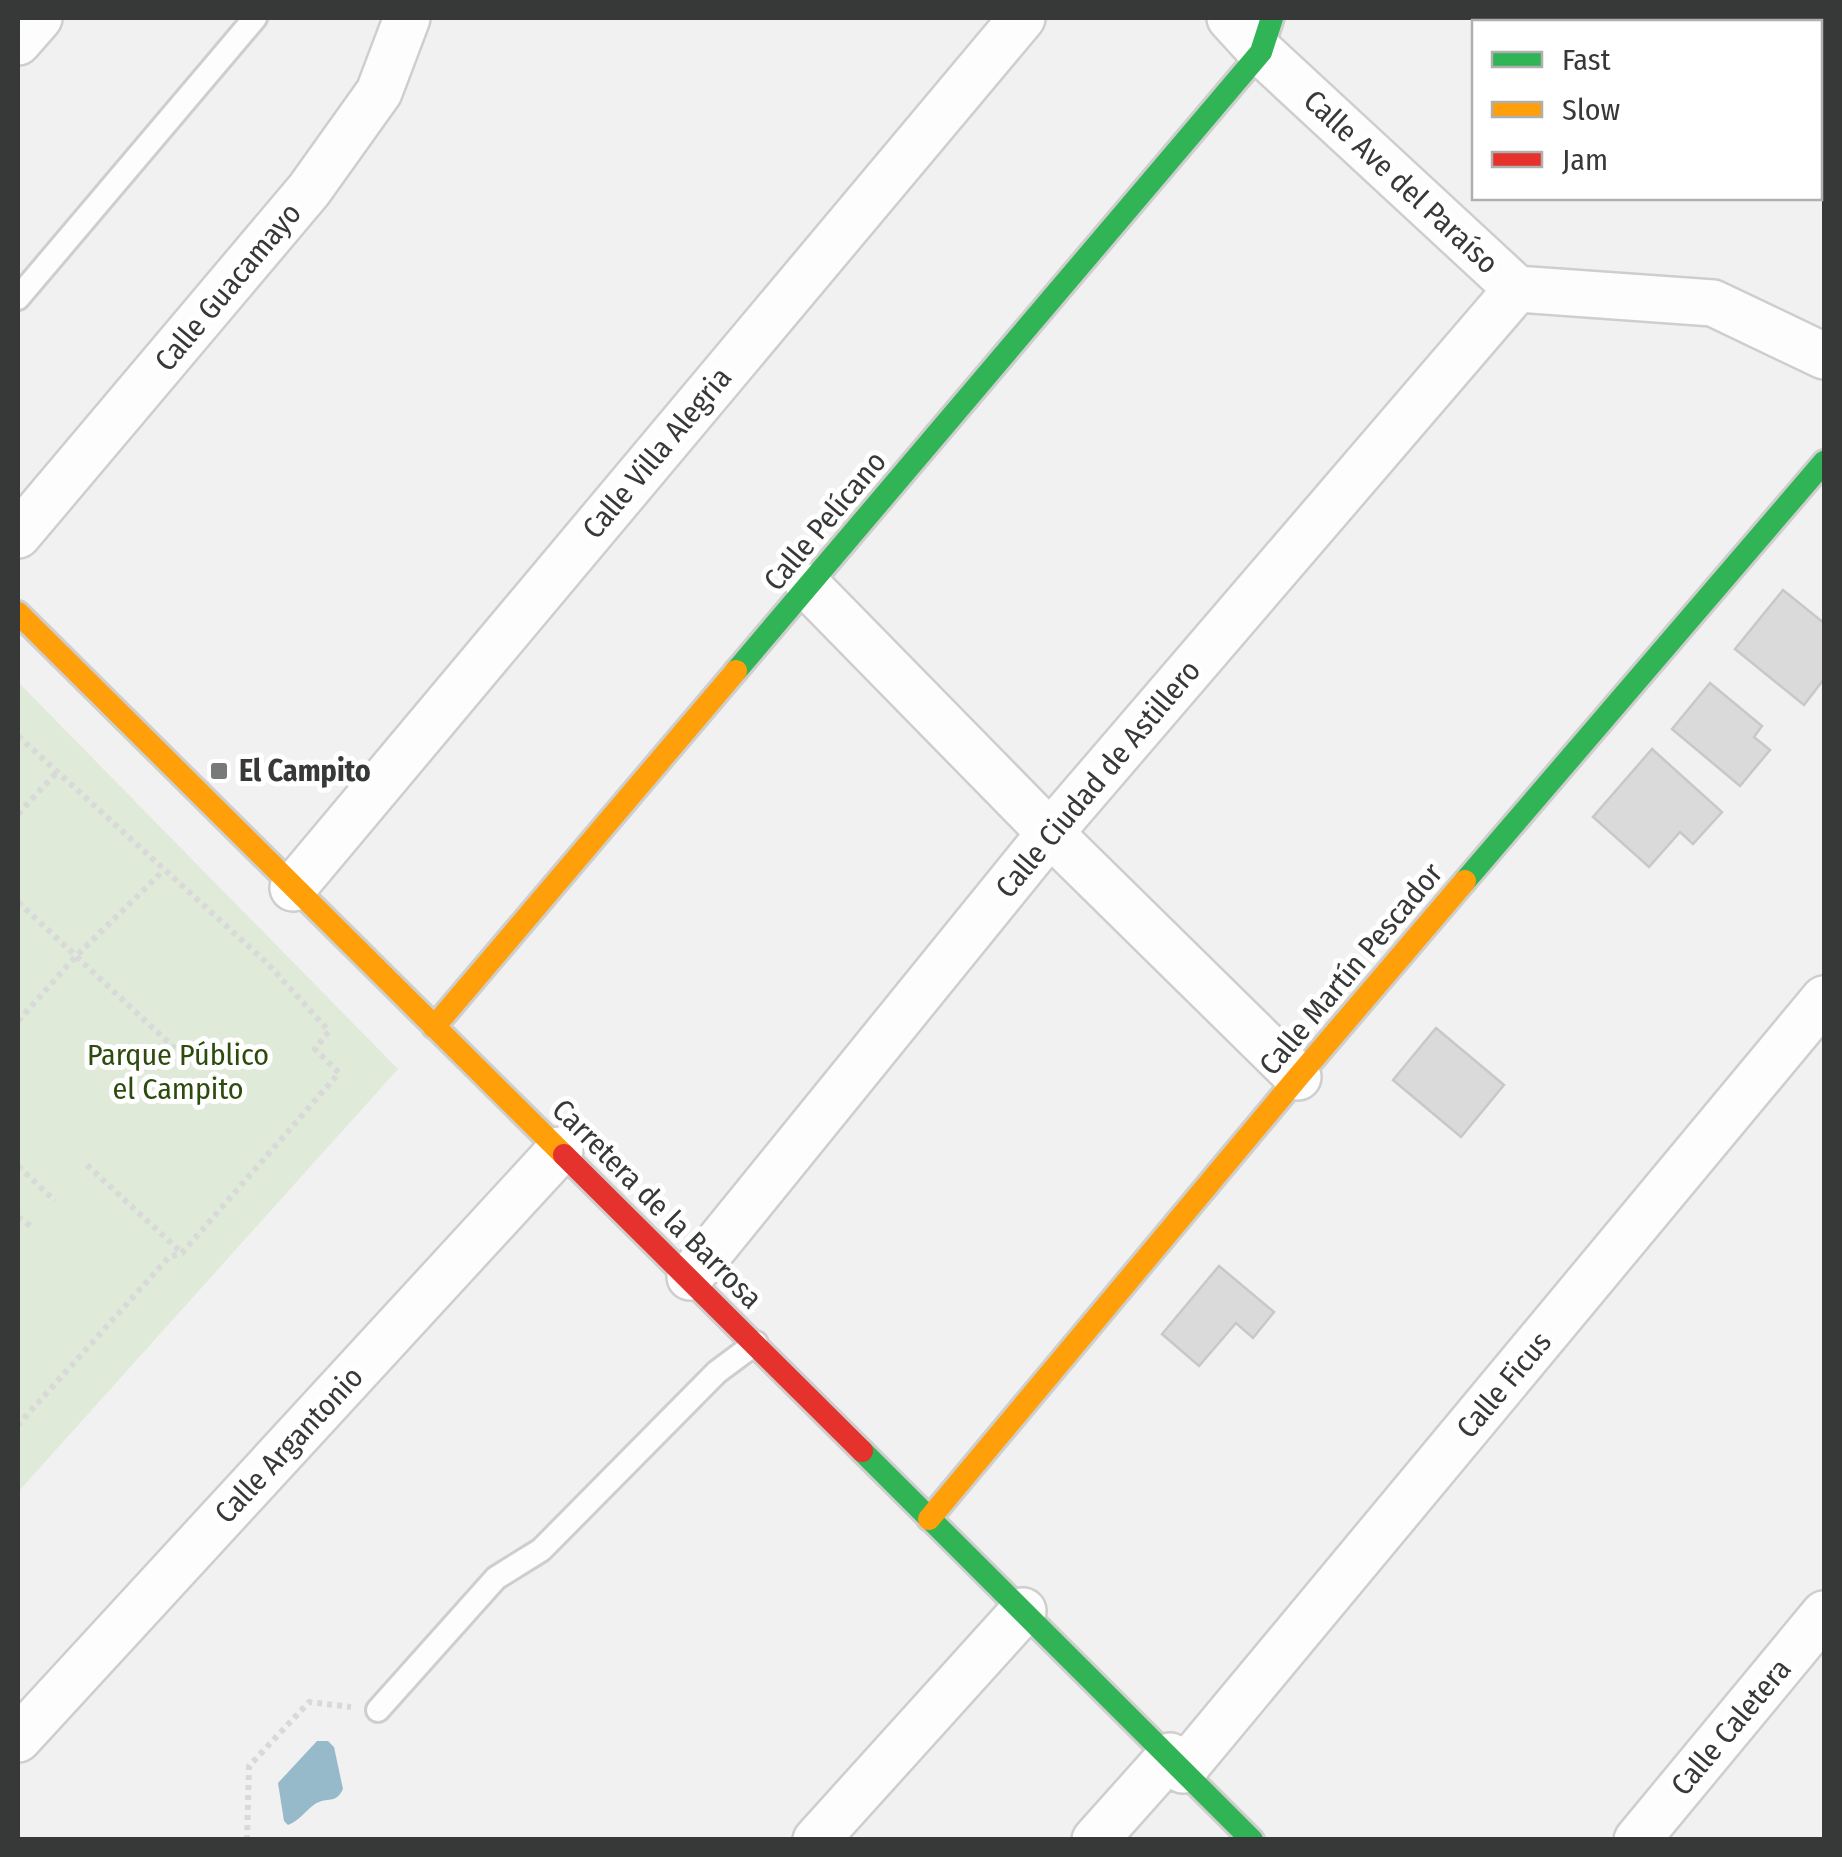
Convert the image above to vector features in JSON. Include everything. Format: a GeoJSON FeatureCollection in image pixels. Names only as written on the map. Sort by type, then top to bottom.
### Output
{"type":"FeatureCollection","features":[{"type":"Feature","properties":{"kind":"street"},"geometry":{"type":"LineString","coordinates":[[18,42],[39,18]]}},
{"type":"Feature","properties":{"kind":"street","name":"Calle Guacamayo"},"geometry":{"type":"LineString","coordinates":[[18,536],[310,190],[379,92],[407,18]]}},
{"type":"Feature","properties":{"kind":"street","name":"Calle Villa Alegria"},"geometry":{"type":"LineString","coordinates":[[292,888],[1022,18]]}},
{"type":"Feature","properties":{"kind":"street","name":"Calle Ave del Paraíso"},"geometry":{"type":"LineString","coordinates":[[1230,18],[1267,35],[1517,288],[1713,303],[1824,356]]}},
{"type":"Feature","properties":{"kind":"street","name":"Calle Pelícano"},"geometry":{"type":"LineString","coordinates":[[434,1027],[809,587],[1267,35]]}},
{"type":"Feature","properties":{"kind":"street","name":"Calle Ciudad de Astillero"},"geometry":{"type":"LineString","coordinates":[[690,1277],[1050,832],[1517,288]]}},
{"type":"Feature","properties":{"kind":"street","name":"Calle Martín Pescador"},"geometry":{"type":"LineString","coordinates":[[929,1519],[1298,1077],[1824,462]]}},
{"type":"Feature","properties":{"kind":"street"},"geometry":{"type":"LineString","coordinates":[[809,587],[1298,1077]]}},
{"type":"Feature","properties":{"kind":"street","name":"Carretera de la Barrosa"},"geometry":{"type":"LineString","coordinates":[[18,613],[1252,1840]]}},
{"type":"Feature","properties":{"kind":"street","name":"Calle Ficus"},"geometry":{"type":"LineString","coordinates":[[1095,1840],[1176,1763],[1824,999]]}},
{"type":"Feature","properties":{"kind":"street","name":"Calle Argantonio"},"geometry":{"type":"LineString","coordinates":[[18,1740],[560,1150]]}},
{"type":"Feature","properties":{"kind":"street"},"geometry":{"type":"LineString","coordinates":[[816,1840],[1023,1612]]}},
{"type":"Feature","properties":{"kind":"street","name":"Calle Caletera"},"geometry":{"type":"LineString","coordinates":[[1638,1840],[1824,1614]]}},
{"type":"Feature","properties":{"kind":"lane"},"geometry":{"type":"LineString","coordinates":[[18,298],[255,18]]}},
{"type":"Feature","properties":{"kind":"lane"},"geometry":{"type":"LineString","coordinates":[[378,1710],[496,1578],[541,1550],[717,1372],[756,1343]]}},
{"type":"Feature","properties":{"kind":"path"},"geometry":{"type":"LineString","coordinates":[[18,736],[268,964],[330,1031],[315,1049],[339,1074],[182,1253],[169,1257],[18,1425]]}},
{"type":"Feature","properties":{"kind":"path"},"geometry":{"type":"LineString","coordinates":[[18,814],[57,772]]}},
{"type":"Feature","properties":{"kind":"path"},"geometry":{"type":"LineString","coordinates":[[18,1021],[76,956],[164,870]]}},
{"type":"Feature","properties":{"kind":"path"},"geometry":{"type":"LineString","coordinates":[[18,915],[21,905],[184,1058]]}},
{"type":"Feature","properties":{"kind":"path"},"geometry":{"type":"LineString","coordinates":[[88,1165],[182,1253]]}},
{"type":"Feature","properties":{"kind":"path"},"geometry":{"type":"LineString","coordinates":[[18,1166],[56,1200]]}},
{"type":"Feature","properties":{"kind":"path"},"geometry":{"type":"LineString","coordinates":[[18,1217],[32,1226]]}},
{"type":"Feature","properties":{"kind":"path"},"geometry":{"type":"LineString","coordinates":[[248,1840],[249,1766],[309,1702],[378,1710]]}},
{"type":"Feature","properties":{"kind":"green space","name":"Parque Público el Campito"},"geometry":{"type":"Polygon","coordinates":[[[18,682],[398,1069],[18,1492],[18,682]]]}},
{"type":"Feature","properties":{"kind":"water"},"geometry":{"type":"Polygon","coordinates":[[[317,1741],[328,1741],[334,1747],[343,1789],[334,1799],[315,1804],[288,1825],[278,1783],[317,1741]]]}},
{"type":"Feature","properties":{"kind":"building"},"geometry":{"type":"Polygon","coordinates":[[[1783,590],[1824,623],[1824,679],[1804,705],[1735,649],[1783,590]]]}},
{"type":"Feature","properties":{"kind":"building"},"geometry":{"type":"Polygon","coordinates":[[[1710,683],[1762,726],[1754,737],[1770,750],[1740,786],[1672,729],[1710,683]]]}},
{"type":"Feature","properties":{"kind":"building"},"geometry":{"type":"Polygon","coordinates":[[[1652,749],[1722,812],[1693,844],[1680,832],[1649,867],[1593,817],[1652,749]]]}},
{"type":"Feature","properties":{"kind":"building"},"geometry":{"type":"Polygon","coordinates":[[[1436,1028],[1504,1085],[1461,1137],[1393,1080],[1436,1028]]]}},
{"type":"Feature","properties":{"kind":"building"},"geometry":{"type":"Polygon","coordinates":[[[1219,1266],[1274,1312],[1253,1338],[1236,1323],[1199,1366],[1162,1334],[1219,1266]]]}},
{"type":"Feature","properties":{"kind":"traffic: fast"},"geometry":{"type":"LineString","coordinates":[[736,671],[1261,52],[1272,18]]}},
{"type":"Feature","properties":{"kind":"traffic: fast"},"geometry":{"type":"LineString","coordinates":[[1465,881],[1824,462]]}},
{"type":"Feature","properties":{"kind":"traffic: fast"},"geometry":{"type":"LineString","coordinates":[[862,1451],[1252,1840]]}},
{"type":"Feature","properties":{"kind":"traffic: slow"},"geometry":{"type":"LineString","coordinates":[[18,613],[564,1155]]}},
{"type":"Feature","properties":{"kind":"traffic: slow"},"geometry":{"type":"LineString","coordinates":[[434,1027],[736,671]]}},
{"type":"Feature","properties":{"kind":"traffic: slow"},"geometry":{"type":"LineString","coordinates":[[929,1519],[1465,881]]}},
{"type":"Feature","properties":{"kind":"traffic: jam"},"geometry":{"type":"LineString","coordinates":[[564,1155],[862,1451]]}},
{"type":"Feature","properties":{"kind":"place","name":"El Campito"},"geometry":{"type":"Point","coordinates":[219,771]}}]}
